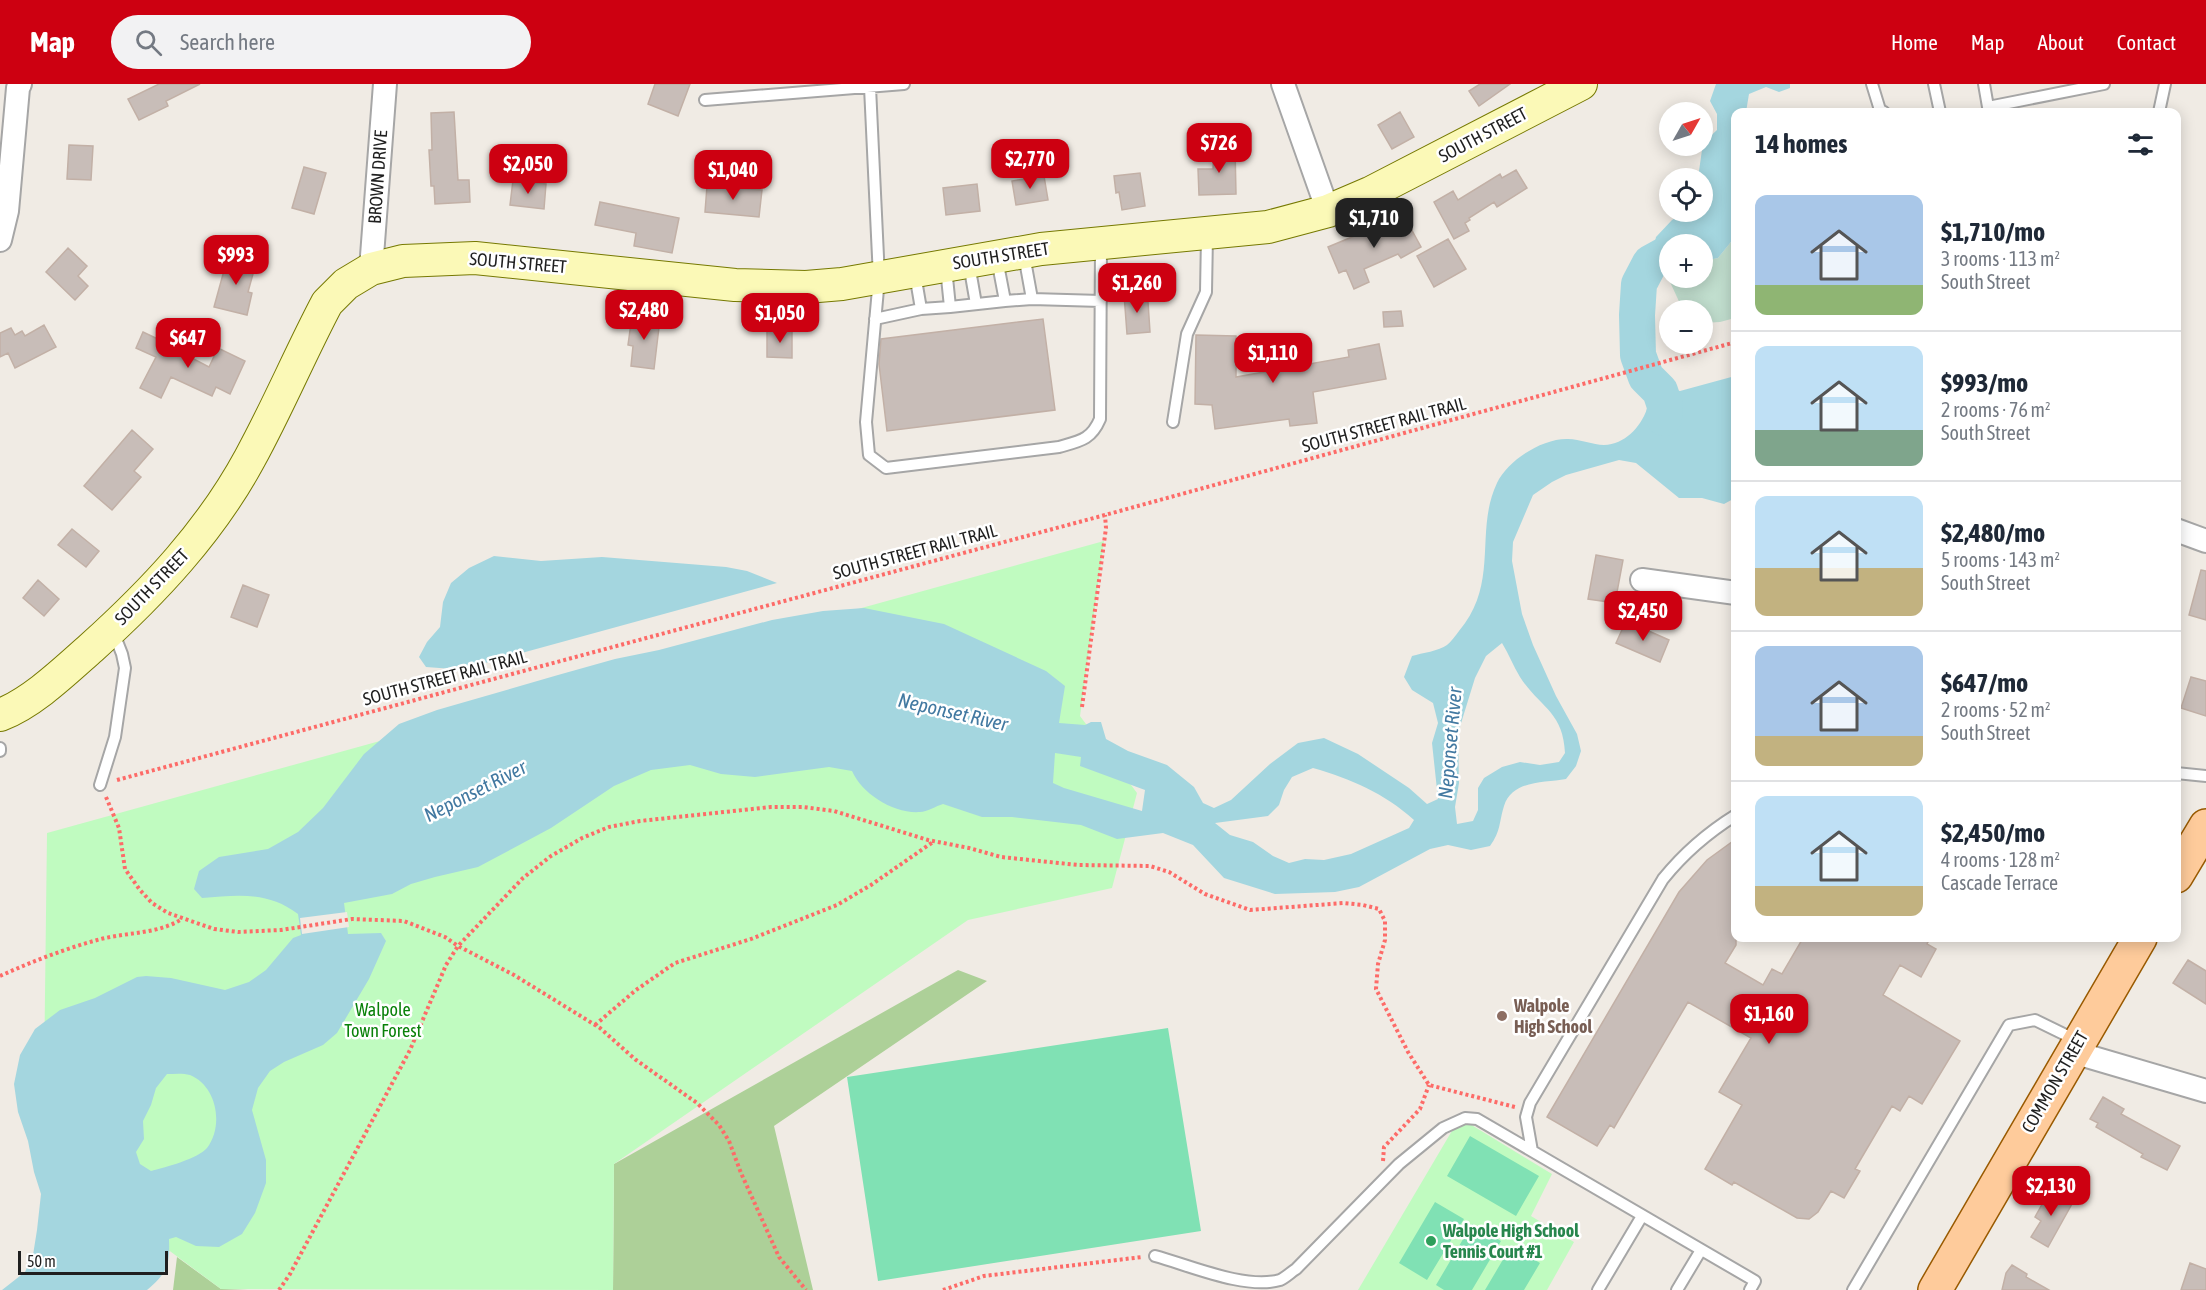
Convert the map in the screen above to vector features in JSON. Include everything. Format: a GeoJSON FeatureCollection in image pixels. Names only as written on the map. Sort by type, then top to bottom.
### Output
{"type":"FeatureCollection","features":[{"type":"Feature","properties":{"kind":"main road"},"geometry":{"type":"LineString","coordinates":[[2181,868],[2206,826]]}},
{"type":"Feature","properties":{"kind":"main road","name":"COMMON STREET"},"geometry":{"type":"LineString","coordinates":[[1935,1290],[2138,942]]}},
{"type":"Feature","properties":{"kind":"street"},"geometry":{"type":"LineString","coordinates":[[0,240],[7,211],[20,84]]}},
{"type":"Feature","properties":{"kind":"street","name":"BROWN DRIVE"},"geometry":{"type":"LineString","coordinates":[[371,269],[385,84]]}},
{"type":"Feature","properties":{"kind":"street"},"geometry":{"type":"LineString","coordinates":[[1283,84],[1328,211]]}},
{"type":"Feature","properties":{"kind":"street","name":"SOUTH STREET"},"geometry":{"type":"LineString","coordinates":[[0,715],[40,691],[112,629],[186,553],[210,521],[250,459],[327,303],[346,284],[371,269],[403,261],[475,258],[764,287],[842,284],[983,258],[1101,243],[1268,227],[1328,211],[1402,177],[1581,84]]}},
{"type":"Feature","properties":{"kind":"street"},"geometry":{"type":"LineString","coordinates":[[2181,532],[2206,541]]}},
{"type":"Feature","properties":{"kind":"street"},"geometry":{"type":"LineString","coordinates":[[1642,580],[1731,592]]}},
{"type":"Feature","properties":{"kind":"street"},"geometry":{"type":"LineString","coordinates":[[2076,1047],[2206,1090]]}},
{"type":"Feature","properties":{"kind":"lane"},"geometry":{"type":"LineString","coordinates":[[705,100],[904,84]]}},
{"type":"Feature","properties":{"kind":"lane"},"geometry":{"type":"LineString","coordinates":[[1872,84],[1878,108]]}},
{"type":"Feature","properties":{"kind":"lane"},"geometry":{"type":"LineString","coordinates":[[1934,84],[1939,108]]}},
{"type":"Feature","properties":{"kind":"lane"},"geometry":{"type":"LineString","coordinates":[[1984,84],[1989,108]]}},
{"type":"Feature","properties":{"kind":"lane"},"geometry":{"type":"LineString","coordinates":[[1998,108],[2104,84]]}},
{"type":"Feature","properties":{"kind":"lane"},"geometry":{"type":"LineString","coordinates":[[2160,108],[2165,84]]}},
{"type":"Feature","properties":{"kind":"lane"},"geometry":{"type":"LineString","coordinates":[[870,87],[879,278],[866,422],[869,455],[886,468],[1059,447],[1080,441],[1094,432],[1100,419],[1101,243]]}},
{"type":"Feature","properties":{"kind":"lane"},"geometry":{"type":"LineString","coordinates":[[1173,422],[1187,334],[1206,291],[1207,233]]}},
{"type":"Feature","properties":{"kind":"lane"},"geometry":{"type":"LineString","coordinates":[[983,258],[1032,299]]}},
{"type":"Feature","properties":{"kind":"lane"},"geometry":{"type":"LineString","coordinates":[[983,258],[1005,301]]}},
{"type":"Feature","properties":{"kind":"lane"},"geometry":{"type":"LineString","coordinates":[[975,304],[983,258]]}},
{"type":"Feature","properties":{"kind":"lane"},"geometry":{"type":"LineString","coordinates":[[950,307],[983,258]]}},
{"type":"Feature","properties":{"kind":"lane"},"geometry":{"type":"LineString","coordinates":[[915,271],[921,309]]}},
{"type":"Feature","properties":{"kind":"lane"},"geometry":{"type":"LineString","coordinates":[[875,319],[921,309],[1005,301],[1032,299],[1101,301]]}},
{"type":"Feature","properties":{"kind":"lane"},"geometry":{"type":"LineString","coordinates":[[100,785],[115,737],[125,668],[112,629]]}},
{"type":"Feature","properties":{"kind":"lane"},"geometry":{"type":"LineString","coordinates":[[2181,774],[2206,776]]}},
{"type":"Feature","properties":{"kind":"lane"},"geometry":{"type":"LineString","coordinates":[[1532,1151],[1527,1111],[1534,1095],[1663,879],[1699,840],[1731,818]]}},
{"type":"Feature","properties":{"kind":"lane"},"geometry":{"type":"LineString","coordinates":[[1853,1290],[2009,1025],[2035,1020],[2076,1047]]}},
{"type":"Feature","properties":{"kind":"lane"},"geometry":{"type":"LineString","coordinates":[[1155,1256],[1227,1279],[1258,1283],[1280,1280],[1296,1269],[1399,1164],[1443,1128],[1465,1118],[1477,1119],[1755,1281],[1750,1290]]}},
{"type":"Feature","properties":{"kind":"lane"},"geometry":{"type":"LineString","coordinates":[[1598,1290],[1642,1216]]}},
{"type":"Feature","properties":{"kind":"lane"},"geometry":{"type":"LineString","coordinates":[[1677,1290],[1701,1250]]}},
{"type":"Feature","properties":{"kind":"path","name":"SOUTH STREET RAIL TRAIL"},"geometry":{"type":"LineString","coordinates":[[100,785],[1105,515],[1731,343]]}},
{"type":"Feature","properties":{"kind":"path"},"geometry":{"type":"LineString","coordinates":[[1082,707],[1106,528],[1105,515]]}},
{"type":"Feature","properties":{"kind":"path"},"geometry":{"type":"LineString","coordinates":[[100,785],[115,815],[119,828],[122,858],[130,878],[152,903],[168,913],[214,929],[238,932],[264,932],[352,919],[404,921],[430,930],[514,975],[595,1025],[636,1060],[697,1103],[714,1120],[729,1142],[779,1257],[806,1290]]}},
{"type":"Feature","properties":{"kind":"path"},"geometry":{"type":"LineString","coordinates":[[279,1290],[290,1274],[391,1087],[410,1050],[446,965],[458,946],[523,878],[550,856],[582,838],[609,827],[640,821],[771,807],[803,807],[834,812],[933,842],[969,848],[1001,857],[1078,865],[1150,866],[1169,872],[1205,894],[1250,910],[1344,903],[1363,904],[1379,909],[1385,921],[1385,940],[1378,964],[1376,989],[1408,1052],[1429,1085],[1477,1098],[1500,1101],[1527,1111]]}},
{"type":"Feature","properties":{"kind":"path"},"geometry":{"type":"LineString","coordinates":[[595,1025],[636,990],[675,963],[751,939],[837,906],[933,842]]}},
{"type":"Feature","properties":{"kind":"path"},"geometry":{"type":"LineString","coordinates":[[0,976],[72,948],[126,933],[160,930],[183,919]]}},
{"type":"Feature","properties":{"kind":"path"},"geometry":{"type":"LineString","coordinates":[[1387,1177],[1382,1157],[1384,1147],[1420,1109],[1429,1085]]}},
{"type":"Feature","properties":{"kind":"path"},"geometry":{"type":"LineString","coordinates":[[943,1290],[984,1276],[1155,1256]]}},
{"type":"Feature","properties":{"kind":"green space"},"geometry":{"type":"Polygon","coordinates":[[[1731,242],[1731,319],[1713,322],[1713,300],[1678,300],[1673,288],[1713,288],[1713,259],[1718,258],[1731,242]]]}},
{"type":"Feature","properties":{"kind":"green space"},"geometry":{"type":"Polygon","coordinates":[[[1650,263],[1659,263],[1659,272],[1650,263]]]}},
{"type":"Feature","properties":{"kind":"green space","name":"Walpole Town Forest"},"geometry":{"type":"Polygon","coordinates":[[[1104,541],[1080,716],[1137,793],[1112,888],[968,920],[614,1164],[613,1290],[221,1289],[43,1157],[47,833],[1104,541]]]}},
{"type":"Feature","properties":{"kind":"green space"},"geometry":{"type":"Polygon","coordinates":[[[958,970],[987,981],[774,1126],[813,1290],[613,1290],[614,1164],[958,970]]]}},
{"type":"Feature","properties":{"kind":"green space"},"geometry":{"type":"Polygon","coordinates":[[[1168,1028],[1201,1231],[878,1281],[847,1077],[1168,1028]]]}},
{"type":"Feature","properties":{"kind":"green space"},"geometry":{"type":"Polygon","coordinates":[[[1465,1121],[1552,1174],[1531,1216],[1574,1242],[1547,1290],[1358,1290],[1456,1124],[1465,1121]]]}},
{"type":"Feature","properties":{"kind":"green space"},"geometry":{"type":"Polygon","coordinates":[[[1470,1136],[1539,1176],[1516,1216],[1447,1176],[1470,1136]]]}},
{"type":"Feature","properties":{"kind":"green space","name":"Walpole High School Tennis Court #1"},"geometry":{"type":"Polygon","coordinates":[[[1435,1202],[1464,1219],[1427,1280],[1399,1263],[1435,1202]]]}},
{"type":"Feature","properties":{"kind":"green space"},"geometry":{"type":"Polygon","coordinates":[[[1472,1224],[1501,1241],[1472,1290],[1444,1290],[1436,1285],[1472,1224]]]}},
{"type":"Feature","properties":{"kind":"green space"},"geometry":{"type":"Polygon","coordinates":[[[1511,1246],[1540,1263],[1524,1290],[1485,1290],[1511,1246]]]}},
{"type":"Feature","properties":{"kind":"green space"},"geometry":{"type":"Polygon","coordinates":[[[177,1257],[221,1289],[248,1290],[173,1290],[177,1257]]]}},
{"type":"Feature","properties":{"kind":"water"},"geometry":{"type":"Polygon","coordinates":[[[1716,84],[1790,84],[1790,88],[1779,92],[1766,87],[1749,94],[1747,108],[1731,108],[1731,242],[1718,258],[1713,259],[1713,234],[1659,234],[1659,263],[1650,263],[1656,237],[1670,222],[1713,222],[1713,168],[1699,168],[1701,156],[1713,156],[1713,134],[1717,130],[1717,114],[1713,102],[1711,102],[1716,84]]]}},
{"type":"Feature","properties":{"kind":"water"},"geometry":{"type":"Polygon","coordinates":[[[1654,375],[1663,387],[1680,391],[1731,377],[1731,500],[1724,504],[1702,498],[1679,498],[1636,463],[1619,460],[1566,475],[1533,495],[1513,542],[1512,561],[1522,614],[1533,645],[1556,696],[1577,734],[1581,751],[1576,766],[1566,779],[1530,784],[1514,791],[1504,806],[1498,831],[1490,846],[1471,850],[1448,845],[1430,849],[1359,887],[1335,892],[1275,894],[1224,878],[1193,845],[1163,833],[1117,839],[1081,825],[1012,817],[982,817],[943,804],[923,812],[910,812],[890,806],[871,795],[852,771],[829,767],[755,777],[721,774],[690,765],[651,770],[614,786],[551,828],[478,867],[411,884],[392,894],[344,903],[348,934],[381,933],[386,941],[369,979],[337,1033],[323,1045],[284,1062],[270,1071],[258,1088],[252,1110],[266,1160],[266,1183],[255,1213],[242,1234],[219,1247],[196,1246],[176,1237],[169,1239],[166,1268],[159,1279],[147,1290],[2,1290],[25,1272],[33,1255],[37,1230],[41,1194],[18,1112],[14,1084],[20,1055],[35,1029],[60,1010],[95,998],[137,977],[171,978],[225,990],[249,982],[266,970],[293,938],[301,935],[298,914],[275,901],[252,896],[202,898],[194,889],[199,871],[219,857],[268,849],[298,832],[323,808],[364,754],[399,724],[437,710],[615,659],[659,650],[772,620],[823,611],[864,608],[944,624],[1046,671],[1065,686],[1059,723],[1085,725],[1091,722],[1101,722],[1106,739],[1128,751],[1167,765],[1194,787],[1203,803],[1214,808],[1231,800],[1270,764],[1298,743],[1324,738],[1358,754],[1409,788],[1427,804],[1438,799],[1432,743],[1438,723],[1433,703],[1412,690],[1404,677],[1412,656],[1447,645],[1471,613],[1483,576],[1487,520],[1490,501],[1497,483],[1509,466],[1537,446],[1568,439],[1595,444],[1612,444],[1631,434],[1640,422],[1648,404],[1641,379],[1654,375]],[[1502,643],[1486,656],[1475,678],[1458,733],[1459,783],[1455,807],[1457,824],[1473,821],[1478,810],[1478,788],[1484,778],[1502,767],[1520,762],[1540,765],[1559,762],[1565,753],[1560,728],[1555,719],[1520,677],[1502,643]],[[1055,753],[1053,783],[1142,811],[1145,790],[1080,766],[1081,757],[1055,753]],[[1313,768],[1292,777],[1279,805],[1268,816],[1215,823],[1230,835],[1253,842],[1273,856],[1289,863],[1305,859],[1324,860],[1351,854],[1409,828],[1414,820],[1403,810],[1367,788],[1313,768]],[[167,1074],[156,1088],[143,1121],[144,1139],[136,1152],[140,1164],[151,1171],[181,1162],[203,1152],[212,1139],[215,1129],[215,1107],[206,1088],[190,1075],[167,1074]]]}},
{"type":"Feature","properties":{"kind":"water"},"geometry":{"type":"Polygon","coordinates":[[[494,556],[541,561],[602,557],[726,567],[747,571],[777,583],[485,663],[453,669],[426,667],[419,657],[427,642],[440,627],[443,602],[451,583],[469,568],[494,556]]]}},
{"type":"Feature","properties":{"kind":"pier"},"geometry":{"type":"Polygon","coordinates":[[[347,912],[349,927],[302,934],[300,918],[347,912]]]}},
{"type":"Feature","properties":{"kind":"building"},"geometry":{"type":"Polygon","coordinates":[[[159,84],[200,84],[166,101],[168,106],[139,120],[128,99],[159,84]]]}},
{"type":"Feature","properties":{"kind":"building"},"geometry":{"type":"Polygon","coordinates":[[[655,84],[690,84],[678,116],[648,104],[655,84]]]}},
{"type":"Feature","properties":{"kind":"building"},"geometry":{"type":"Polygon","coordinates":[[[1480,84],[1510,84],[1479,106],[1469,91],[1480,84]]]}},
{"type":"Feature","properties":{"kind":"building"},"geometry":{"type":"Polygon","coordinates":[[[454,112],[458,180],[469,180],[470,202],[435,204],[434,186],[431,186],[429,150],[432,150],[431,113],[454,112]]]}},
{"type":"Feature","properties":{"kind":"building"},"geometry":{"type":"Polygon","coordinates":[[[1400,112],[1414,137],[1392,149],[1378,125],[1400,112]]]}},
{"type":"Feature","properties":{"kind":"building"},"geometry":{"type":"Polygon","coordinates":[[[69,145],[93,146],[91,180],[67,179],[69,145]]]}},
{"type":"Feature","properties":{"kind":"building"},"geometry":{"type":"Polygon","coordinates":[[[1214,147],[1235,147],[1236,194],[1199,195],[1198,169],[1213,169],[1214,147]]]}},
{"type":"Feature","properties":{"kind":"building"},"geometry":{"type":"Polygon","coordinates":[[[304,167],[326,173],[314,214],[292,208],[304,167]]]}},
{"type":"Feature","properties":{"kind":"building"},"geometry":{"type":"Polygon","coordinates":[[[1516,170],[1527,188],[1497,207],[1494,202],[1469,218],[1470,220],[1465,223],[1469,231],[1454,239],[1434,202],[1453,191],[1458,200],[1500,174],[1502,178],[1516,170]]]}},
{"type":"Feature","properties":{"kind":"building"},"geometry":{"type":"Polygon","coordinates":[[[1140,173],[1145,206],[1122,210],[1119,192],[1116,193],[1114,176],[1140,173]]]}},
{"type":"Feature","properties":{"kind":"building"},"geometry":{"type":"Polygon","coordinates":[[[1044,176],[1048,200],[1016,205],[1012,181],[1044,176]]]}},
{"type":"Feature","properties":{"kind":"building"},"geometry":{"type":"Polygon","coordinates":[[[513,180],[546,184],[544,209],[510,205],[513,180]]]}},
{"type":"Feature","properties":{"kind":"building"},"geometry":{"type":"Polygon","coordinates":[[[977,184],[980,211],[946,215],[943,188],[977,184]]]}},
{"type":"Feature","properties":{"kind":"building"},"geometry":{"type":"Polygon","coordinates":[[[707,186],[762,190],[759,217],[705,212],[707,186]]]}},
{"type":"Feature","properties":{"kind":"building"},"geometry":{"type":"Polygon","coordinates":[[[600,202],[679,218],[672,253],[634,246],[636,233],[595,225],[600,202]]]}},
{"type":"Feature","properties":{"kind":"building"},"geometry":{"type":"Polygon","coordinates":[[[1403,214],[1421,247],[1401,258],[1398,254],[1364,269],[1369,282],[1354,289],[1346,270],[1339,273],[1328,247],[1364,232],[1365,234],[1403,214]]]}},
{"type":"Feature","properties":{"kind":"building"},"geometry":{"type":"Polygon","coordinates":[[[1448,239],[1466,269],[1434,287],[1417,256],[1448,239]]]}},
{"type":"Feature","properties":{"kind":"building"},"geometry":{"type":"Polygon","coordinates":[[[68,248],[87,266],[78,276],[88,286],[75,300],[46,272],[68,248]]]}},
{"type":"Feature","properties":{"kind":"building"},"geometry":{"type":"Polygon","coordinates":[[[228,256],[256,263],[248,292],[252,293],[247,315],[214,307],[228,256]]]}},
{"type":"Feature","properties":{"kind":"building"},"geometry":{"type":"Polygon","coordinates":[[[1145,293],[1145,302],[1148,302],[1150,332],[1127,334],[1124,294],[1145,293]]]}},
{"type":"Feature","properties":{"kind":"building"},"geometry":{"type":"Polygon","coordinates":[[[1401,311],[1403,326],[1384,327],[1383,312],[1401,311]]]}},
{"type":"Feature","properties":{"kind":"building"},"geometry":{"type":"Polygon","coordinates":[[[632,316],[660,319],[654,369],[631,366],[633,346],[628,345],[632,316]]]}},
{"type":"Feature","properties":{"kind":"building"},"geometry":{"type":"Polygon","coordinates":[[[1043,319],[1055,410],[887,431],[879,364],[881,339],[1043,319]]]}},
{"type":"Feature","properties":{"kind":"building"},"geometry":{"type":"Polygon","coordinates":[[[44,325],[56,347],[15,368],[8,353],[0,357],[0,333],[11,328],[15,335],[22,331],[25,336],[44,325]]]}},
{"type":"Feature","properties":{"kind":"building"},"geometry":{"type":"Polygon","coordinates":[[[767,330],[792,330],[792,358],[767,357],[767,330]]]}},
{"type":"Feature","properties":{"kind":"building"},"geometry":{"type":"Polygon","coordinates":[[[143,332],[179,349],[178,351],[209,367],[218,348],[245,361],[230,394],[216,387],[212,396],[171,377],[161,398],[140,388],[156,357],[136,348],[143,332]]]}},
{"type":"Feature","properties":{"kind":"building"},"geometry":{"type":"Polygon","coordinates":[[[1196,335],[1236,336],[1236,377],[1349,357],[1348,350],[1379,344],[1386,379],[1313,392],[1317,423],[1290,426],[1289,419],[1215,429],[1212,405],[1195,404],[1196,335]]]}},
{"type":"Feature","properties":{"kind":"building"},"geometry":{"type":"Polygon","coordinates":[[[132,430],[153,449],[134,471],[141,477],[112,510],[84,486],[132,430]]]}},
{"type":"Feature","properties":{"kind":"building"},"geometry":{"type":"Polygon","coordinates":[[[72,529],[99,551],[86,567],[58,545],[72,529]]]}},
{"type":"Feature","properties":{"kind":"building"},"geometry":{"type":"Polygon","coordinates":[[[1596,555],[1623,560],[1615,603],[1588,599],[1596,555]]]}},
{"type":"Feature","properties":{"kind":"building"},"geometry":{"type":"Polygon","coordinates":[[[2201,570],[2206,571],[2206,620],[2189,615],[2201,570]]]}},
{"type":"Feature","properties":{"kind":"building"},"geometry":{"type":"Polygon","coordinates":[[[38,580],[59,599],[44,616],[23,598],[38,580]]]}},
{"type":"Feature","properties":{"kind":"building"},"geometry":{"type":"Polygon","coordinates":[[[243,585],[269,595],[257,627],[231,617],[243,585]]]}},
{"type":"Feature","properties":{"kind":"building"},"geometry":{"type":"Polygon","coordinates":[[[1626,621],[1669,640],[1660,662],[1616,643],[1626,621]]]}},
{"type":"Feature","properties":{"kind":"building"},"geometry":{"type":"Polygon","coordinates":[[[2191,677],[2206,681],[2206,716],[2181,708],[2191,677]]]}},
{"type":"Feature","properties":{"kind":"building","name":"Walpole High School"},"geometry":{"type":"Polygon","coordinates":[[[1731,843],[1731,942],[1736,942],[1736,945],[1725,963],[1763,985],[1772,969],[1782,974],[1801,942],[1928,942],[1927,944],[1936,949],[1921,977],[1900,965],[1883,995],[1960,1041],[1922,1104],[1909,1096],[1900,1111],[1892,1106],[1855,1169],[1860,1171],[1844,1198],[1831,1191],[1818,1212],[1809,1219],[1797,1218],[1734,1182],[1732,1185],[1705,1169],[1742,1105],[1719,1092],[1751,1038],[1688,1002],[1614,1128],[1610,1125],[1597,1146],[1547,1117],[1679,892],[1707,860],[1731,843]]]}},
{"type":"Feature","properties":{"kind":"building"},"geometry":{"type":"Polygon","coordinates":[[[2188,960],[2206,971],[2206,1004],[2173,983],[2188,960]]]}},
{"type":"Feature","properties":{"kind":"building"},"geometry":{"type":"Polygon","coordinates":[[[2103,1097],[2124,1109],[2121,1114],[2180,1146],[2167,1170],[2141,1157],[2143,1154],[2096,1127],[2098,1123],[2090,1119],[2103,1097]]]}},
{"type":"Feature","properties":{"kind":"building"},"geometry":{"type":"Polygon","coordinates":[[[2050,1190],[2073,1202],[2048,1247],[2031,1237],[2041,1221],[2035,1217],[2050,1190]]]}},
{"type":"Feature","properties":{"kind":"building"},"geometry":{"type":"Polygon","coordinates":[[[2190,1263],[2206,1269],[2206,1290],[2181,1290],[2190,1263]]]}},
{"type":"Feature","properties":{"kind":"building"},"geometry":{"type":"Polygon","coordinates":[[[2012,1265],[2027,1274],[2026,1277],[2049,1290],[2002,1290],[2006,1273],[2012,1265]]]}},
{"type":"Feature","properties":{"kind":"waterway","name":"Neponset River"},"geometry":{"type":"LineString","coordinates":[[1659,258],[1650,263],[1639,284],[1638,355],[1646,377],[1660,391],[1665,406],[1664,418]]}},
{"type":"Feature","properties":{"kind":"place","name":"Walpole High School"},"geometry":{"type":"Point","coordinates":[1502,1016]}},
{"type":"Feature","properties":{"kind":"place","name":"Walpole High School Tennis Court #1"},"geometry":{"type":"Point","coordinates":[1431,1241]}}]}
